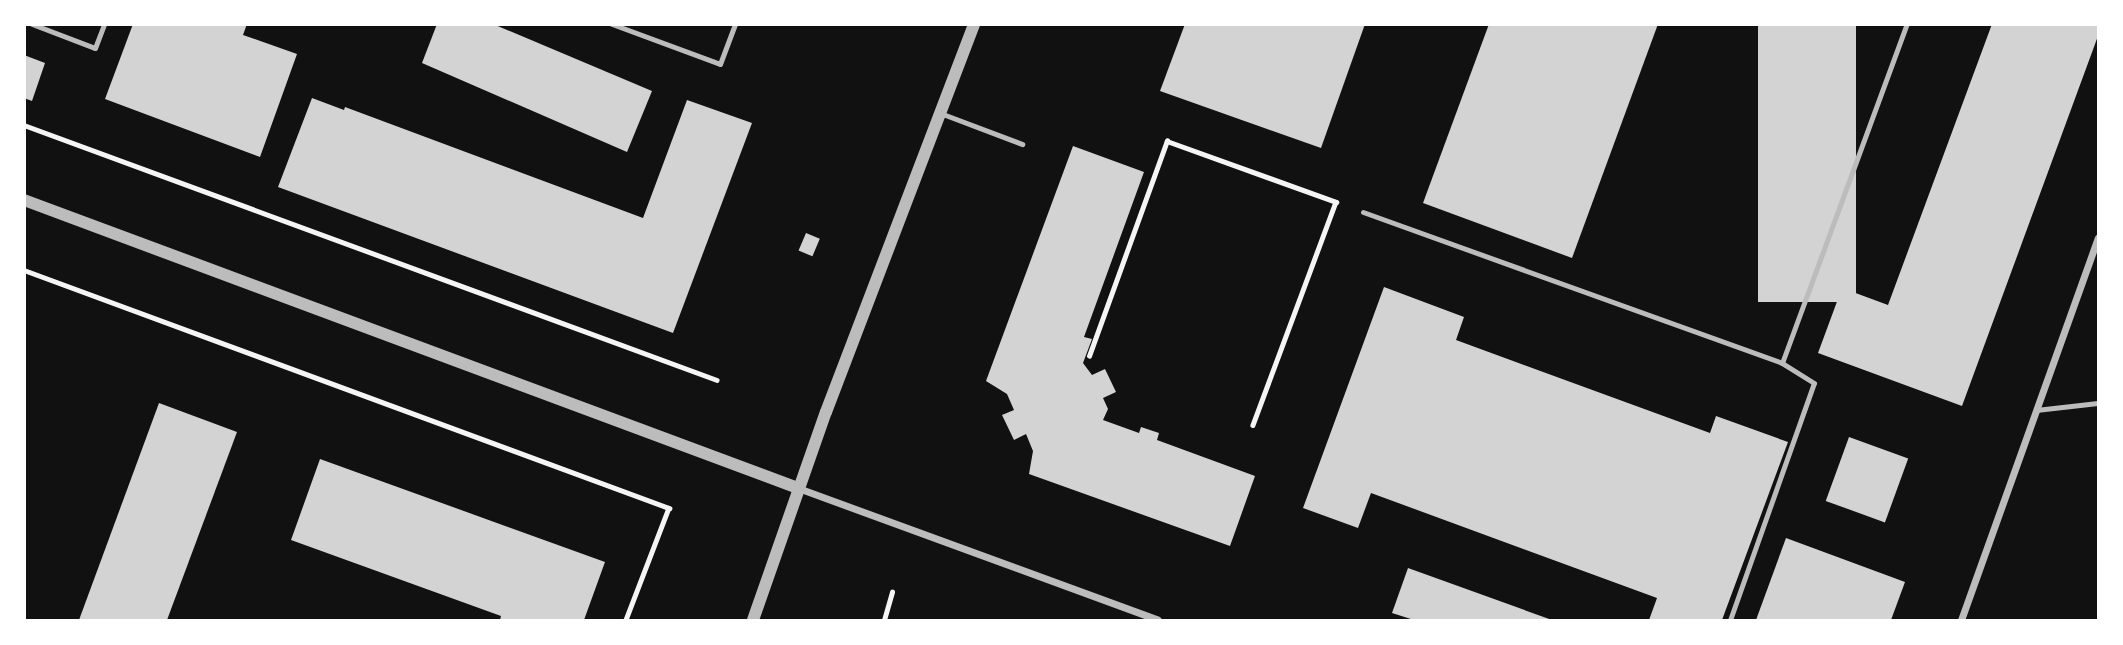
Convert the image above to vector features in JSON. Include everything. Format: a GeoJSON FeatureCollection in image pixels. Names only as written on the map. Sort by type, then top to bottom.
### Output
{"type":"FeatureCollection","features":[{"type":"Feature","properties":{"kind":"street"},"geometry":{"type":"LineString","coordinates":[[752,621],[798,488],[974,24]]}},
{"type":"Feature","properties":{"kind":"street"},"geometry":{"type":"LineString","coordinates":[[24,200],[1158,621]]}},
{"type":"Feature","properties":{"kind":"street"},"geometry":{"type":"LineString","coordinates":[[1961,621],[2098,238]]}},
{"type":"Feature","properties":{"kind":"lane"},"geometry":{"type":"LineString","coordinates":[[32,24],[95,48],[104,24]]}},
{"type":"Feature","properties":{"kind":"lane"},"geometry":{"type":"LineString","coordinates":[[612,24],[720,64],[735,24]]}},
{"type":"Feature","properties":{"kind":"lane"},"geometry":{"type":"LineString","coordinates":[[1782,363],[1907,24]]}},
{"type":"Feature","properties":{"kind":"lane"},"geometry":{"type":"LineString","coordinates":[[940,113],[1022,144]]}},
{"type":"Feature","properties":{"kind":"lane"},"geometry":{"type":"LineString","coordinates":[[1363,212],[1782,363],[1814,383],[1730,621]]}},
{"type":"Feature","properties":{"kind":"lane"},"geometry":{"type":"LineString","coordinates":[[2035,410],[2098,403]]}},
{"type":"Feature","properties":{"kind":"path"},"geometry":{"type":"LineString","coordinates":[[24,125],[717,380]]}},
{"type":"Feature","properties":{"kind":"path"},"geometry":{"type":"LineString","coordinates":[[1089,356],[1167,141],[1336,202],[1254,425]]}},
{"type":"Feature","properties":{"kind":"path"},"geometry":{"type":"LineString","coordinates":[[24,270],[669,508],[626,621]]}},
{"type":"Feature","properties":{"kind":"path"},"geometry":{"type":"LineString","coordinates":[[884,621],[892,592]]}},
{"type":"Feature","properties":{"kind":"building"},"geometry":{"type":"Polygon","coordinates":[[[133,24],[247,24],[243,35],[297,54],[260,157],[105,99],[133,24]]]}},
{"type":"Feature","properties":{"kind":"building"},"geometry":{"type":"Polygon","coordinates":[[[437,24],[493,24],[652,91],[627,152],[422,63],[437,24]]]}},
{"type":"Feature","properties":{"kind":"building"},"geometry":{"type":"Polygon","coordinates":[[[1185,24],[1365,24],[1321,148],[1160,91],[1185,24]]]}},
{"type":"Feature","properties":{"kind":"building"},"geometry":{"type":"Polygon","coordinates":[[[1489,24],[1658,24],[1572,258],[1423,203],[1489,24]]]}},
{"type":"Feature","properties":{"kind":"building"},"geometry":{"type":"Polygon","coordinates":[[[1758,24],[1856,24],[1856,302],[1758,302],[1758,24]]]}},
{"type":"Feature","properties":{"kind":"building"},"geometry":{"type":"Polygon","coordinates":[[[1992,24],[2098,24],[2098,36],[1962,406],[1818,353],[1842,288],[1888,305],[1992,24]]]}},
{"type":"Feature","properties":{"kind":"building"},"geometry":{"type":"Polygon","coordinates":[[[24,55],[45,63],[32,101],[24,98],[24,55]]]}},
{"type":"Feature","properties":{"kind":"building"},"geometry":{"type":"Polygon","coordinates":[[[312,98],[344,110],[345,107],[643,218],[687,100],[752,123],[673,333],[278,187],[312,98]]]}},
{"type":"Feature","properties":{"kind":"building"},"geometry":{"type":"Polygon","coordinates":[[[1073,146],[1144,172],[1084,337],[1092,339],[1083,363],[1092,375],[1105,369],[1116,392],[1103,398],[1108,409],[1103,420],[1139,433],[1141,427],[1159,433],[1157,440],[1255,476],[1230,546],[1029,474],[1033,451],[1026,434],[1014,440],[1002,415],[1014,410],[1007,394],[986,381],[1073,146]]]}},
{"type":"Feature","properties":{"kind":"building"},"geometry":{"type":"Polygon","coordinates":[[[806,233],[820,239],[812,256],[799,250],[806,233]]]}},
{"type":"Feature","properties":{"kind":"building"},"geometry":{"type":"Polygon","coordinates":[[[1384,287],[1464,317],[1456,340],[1710,433],[1716,416],[1788,442],[1722,620],[1649,620],[1657,598],[1371,493],[1358,528],[1303,508],[1384,287]]]}},
{"type":"Feature","properties":{"kind":"building"},"geometry":{"type":"Polygon","coordinates":[[[159,403],[237,432],[167,620],[79,620],[159,403]]]}},
{"type":"Feature","properties":{"kind":"building"},"geometry":{"type":"Polygon","coordinates":[[[1849,437],[1908,459],[1885,522],[1826,501],[1849,437]]]}},
{"type":"Feature","properties":{"kind":"building"},"geometry":{"type":"Polygon","coordinates":[[[320,459],[605,562],[584,620],[500,620],[501,616],[291,540],[320,459]]]}},
{"type":"Feature","properties":{"kind":"building"},"geometry":{"type":"Polygon","coordinates":[[[1786,538],[1905,582],[1891,620],[1756,620],[1786,538]]]}},
{"type":"Feature","properties":{"kind":"building"},"geometry":{"type":"Polygon","coordinates":[[[1408,568],[1552,620],[1414,620],[1392,613],[1408,568]]]}}]}
